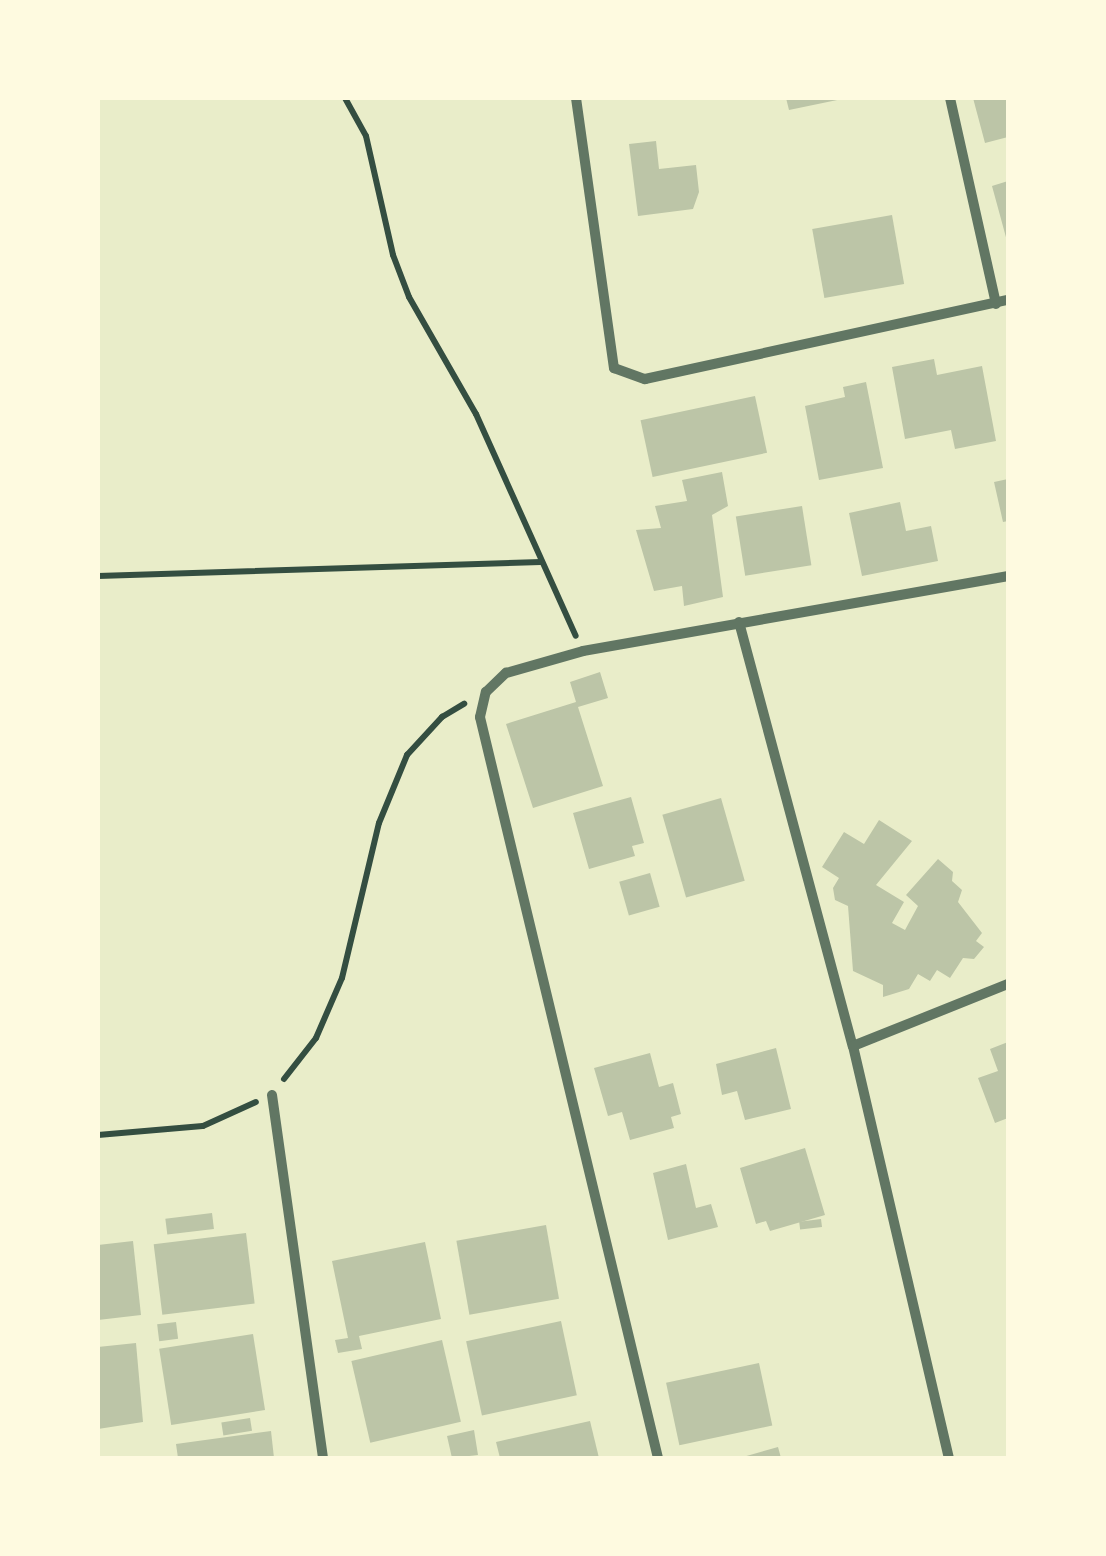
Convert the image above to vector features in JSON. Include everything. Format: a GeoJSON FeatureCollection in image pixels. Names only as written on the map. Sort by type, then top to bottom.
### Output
{"type":"FeatureCollection","features":[{"type":"Feature","properties":{"kind":"street"},"geometry":{"type":"LineString","coordinates":[[576,98],[614,368],[645,379],[1008,300]]}},
{"type":"Feature","properties":{"kind":"street"},"geometry":{"type":"LineString","coordinates":[[950,98],[996,304]]}},
{"type":"Feature","properties":{"kind":"street"},"geometry":{"type":"LineString","coordinates":[[658,1458],[480,717],[486,692],[506,672],[584,651],[1008,576]]}},
{"type":"Feature","properties":{"kind":"street"},"geometry":{"type":"LineString","coordinates":[[739,622],[853,1046],[949,1458]]}},
{"type":"Feature","properties":{"kind":"street"},"geometry":{"type":"LineString","coordinates":[[853,1046],[1008,984]]}},
{"type":"Feature","properties":{"kind":"street"},"geometry":{"type":"LineString","coordinates":[[272,1094],[323,1458]]}},
{"type":"Feature","properties":{"kind":"path"},"geometry":{"type":"LineString","coordinates":[[345,98],[366,136],[393,255],[410,297],[476,414],[584,651]]}},
{"type":"Feature","properties":{"kind":"path"},"geometry":{"type":"LineString","coordinates":[[98,576],[541,562]]}},
{"type":"Feature","properties":{"kind":"path"},"geometry":{"type":"LineString","coordinates":[[98,1135],[202,1126],[272,1094],[316,1038],[342,978],[379,823],[407,755],[442,717],[486,692]]}},
{"type":"Feature","properties":{"kind":"building"},"geometry":{"type":"Polygon","coordinates":[[[786,98],[841,98],[842,99],[789,110],[786,98]]]}},
{"type":"Feature","properties":{"kind":"building"},"geometry":{"type":"Polygon","coordinates":[[[973,98],[1008,98],[1008,137],[985,143],[973,98]]]}},
{"type":"Feature","properties":{"kind":"building"},"geometry":{"type":"Polygon","coordinates":[[[656,141],[659,169],[696,165],[699,192],[693,209],[638,216],[629,144],[656,141]]]}},
{"type":"Feature","properties":{"kind":"building"},"geometry":{"type":"Polygon","coordinates":[[[1008,181],[1008,241],[1007,241],[992,186],[1008,181]]]}},
{"type":"Feature","properties":{"kind":"building"},"geometry":{"type":"Polygon","coordinates":[[[892,215],[904,284],[824,298],[812,229],[892,215]]]}},
{"type":"Feature","properties":{"kind":"building"},"geometry":{"type":"Polygon","coordinates":[[[934,359],[937,375],[982,366],[996,441],[955,449],[951,430],[905,439],[892,367],[934,359]]]}},
{"type":"Feature","properties":{"kind":"building"},"geometry":{"type":"Polygon","coordinates":[[[866,382],[883,468],[819,480],[805,406],[845,397],[843,387],[866,382]]]}},
{"type":"Feature","properties":{"kind":"building"},"geometry":{"type":"Polygon","coordinates":[[[755,396],[767,453],[653,477],[641,420],[755,396]]]}},
{"type":"Feature","properties":{"kind":"building"},"geometry":{"type":"Polygon","coordinates":[[[722,472],[728,506],[712,515],[723,597],[684,606],[682,586],[654,591],[636,530],[661,528],[655,506],[687,501],[682,480],[722,472]]]}},
{"type":"Feature","properties":{"kind":"building"},"geometry":{"type":"Polygon","coordinates":[[[1008,479],[1008,521],[1003,522],[994,482],[1008,479]]]}},
{"type":"Feature","properties":{"kind":"building"},"geometry":{"type":"Polygon","coordinates":[[[900,502],[906,531],[931,526],[938,561],[862,576],[849,513],[900,502]]]}},
{"type":"Feature","properties":{"kind":"building"},"geometry":{"type":"Polygon","coordinates":[[[802,506],[811,565],[745,576],[736,516],[802,506]]]}},
{"type":"Feature","properties":{"kind":"building"},"geometry":{"type":"Polygon","coordinates":[[[600,672],[608,698],[578,707],[603,786],[533,808],[506,724],[576,702],[570,682],[600,672]]]}},
{"type":"Feature","properties":{"kind":"building"},"geometry":{"type":"Polygon","coordinates":[[[631,797],[644,843],[632,846],[635,856],[589,869],[573,813],[631,797]]]}},
{"type":"Feature","properties":{"kind":"building"},"geometry":{"type":"Polygon","coordinates":[[[721,798],[745,881],[686,897],[662,815],[721,798]]]}},
{"type":"Feature","properties":{"kind":"building"},"geometry":{"type":"Polygon","coordinates":[[[879,820],[912,841],[876,885],[904,902],[892,923],[905,930],[918,906],[906,895],[938,859],[953,872],[952,881],[962,890],[958,902],[982,933],[976,941],[984,947],[974,959],[963,958],[950,978],[937,970],[930,981],[918,974],[909,989],[883,997],[883,985],[853,971],[848,906],[835,900],[833,888],[839,878],[822,867],[844,832],[864,844],[879,820]]]}},
{"type":"Feature","properties":{"kind":"building"},"geometry":{"type":"Polygon","coordinates":[[[650,873],[660,907],[629,915],[619,882],[650,873]]]}},
{"type":"Feature","properties":{"kind":"building"},"geometry":{"type":"Polygon","coordinates":[[[1008,1042],[1008,1118],[995,1123],[978,1078],[998,1071],[990,1049],[1008,1042]]]}},
{"type":"Feature","properties":{"kind":"building"},"geometry":{"type":"Polygon","coordinates":[[[776,1048],[791,1109],[745,1120],[737,1091],[722,1095],[716,1064],[776,1048]]]}},
{"type":"Feature","properties":{"kind":"building"},"geometry":{"type":"Polygon","coordinates":[[[650,1053],[659,1087],[673,1083],[681,1114],[671,1117],[674,1128],[630,1140],[622,1112],[608,1116],[594,1068],[650,1053]]]}},
{"type":"Feature","properties":{"kind":"building"},"geometry":{"type":"Polygon","coordinates":[[[805,1148],[825,1215],[770,1231],[766,1221],[756,1224],[740,1168],[805,1148]]]}},
{"type":"Feature","properties":{"kind":"building"},"geometry":{"type":"Polygon","coordinates":[[[686,1164],[696,1208],[711,1204],[718,1227],[668,1240],[653,1173],[686,1164]]]}},
{"type":"Feature","properties":{"kind":"building"},"geometry":{"type":"Polygon","coordinates":[[[212,1213],[214,1229],[167,1235],[165,1219],[212,1213]]]}},
{"type":"Feature","properties":{"kind":"building"},"geometry":{"type":"Polygon","coordinates":[[[821,1219],[822,1227],[800,1230],[799,1222],[821,1219]]]}},
{"type":"Feature","properties":{"kind":"building"},"geometry":{"type":"Polygon","coordinates":[[[546,1225],[559,1299],[469,1315],[456,1241],[546,1225]]]}},
{"type":"Feature","properties":{"kind":"building"},"geometry":{"type":"Polygon","coordinates":[[[246,1233],[255,1303],[162,1315],[154,1244],[246,1233]]]}},
{"type":"Feature","properties":{"kind":"building"},"geometry":{"type":"Polygon","coordinates":[[[133,1241],[141,1315],[98,1320],[98,1245],[133,1241]]]}},
{"type":"Feature","properties":{"kind":"building"},"geometry":{"type":"Polygon","coordinates":[[[425,1242],[441,1319],[359,1336],[362,1349],[338,1353],[335,1340],[348,1338],[332,1261],[425,1242]]]}},
{"type":"Feature","properties":{"kind":"building"},"geometry":{"type":"Polygon","coordinates":[[[561,1321],[577,1395],[482,1416],[466,1341],[561,1321]]]}},
{"type":"Feature","properties":{"kind":"building"},"geometry":{"type":"Polygon","coordinates":[[[176,1322],[178,1339],[159,1341],[157,1324],[176,1322]]]}},
{"type":"Feature","properties":{"kind":"building"},"geometry":{"type":"Polygon","coordinates":[[[253,1334],[265,1410],[171,1425],[159,1349],[253,1334]]]}},
{"type":"Feature","properties":{"kind":"building"},"geometry":{"type":"Polygon","coordinates":[[[442,1340],[461,1422],[370,1443],[351,1361],[442,1340]]]}},
{"type":"Feature","properties":{"kind":"building"},"geometry":{"type":"Polygon","coordinates":[[[136,1343],[143,1422],[98,1429],[98,1347],[136,1343]]]}},
{"type":"Feature","properties":{"kind":"building"},"geometry":{"type":"Polygon","coordinates":[[[759,1363],[772,1426],[679,1445],[666,1383],[759,1363]]]}},
{"type":"Feature","properties":{"kind":"building"},"geometry":{"type":"Polygon","coordinates":[[[250,1418],[252,1431],[223,1435],[221,1423],[250,1418]]]}},
{"type":"Feature","properties":{"kind":"building"},"geometry":{"type":"Polygon","coordinates":[[[590,1421],[599,1458],[500,1458],[496,1442],[590,1421]]]}},
{"type":"Feature","properties":{"kind":"building"},"geometry":{"type":"Polygon","coordinates":[[[474,1430],[478,1455],[452,1458],[447,1436],[474,1430]]]}},
{"type":"Feature","properties":{"kind":"building"},"geometry":{"type":"Polygon","coordinates":[[[271,1431],[274,1458],[178,1458],[176,1444],[271,1431]]]}},
{"type":"Feature","properties":{"kind":"building"},"geometry":{"type":"Polygon","coordinates":[[[778,1447],[781,1458],[743,1458],[743,1457],[778,1447]]]}}]}
